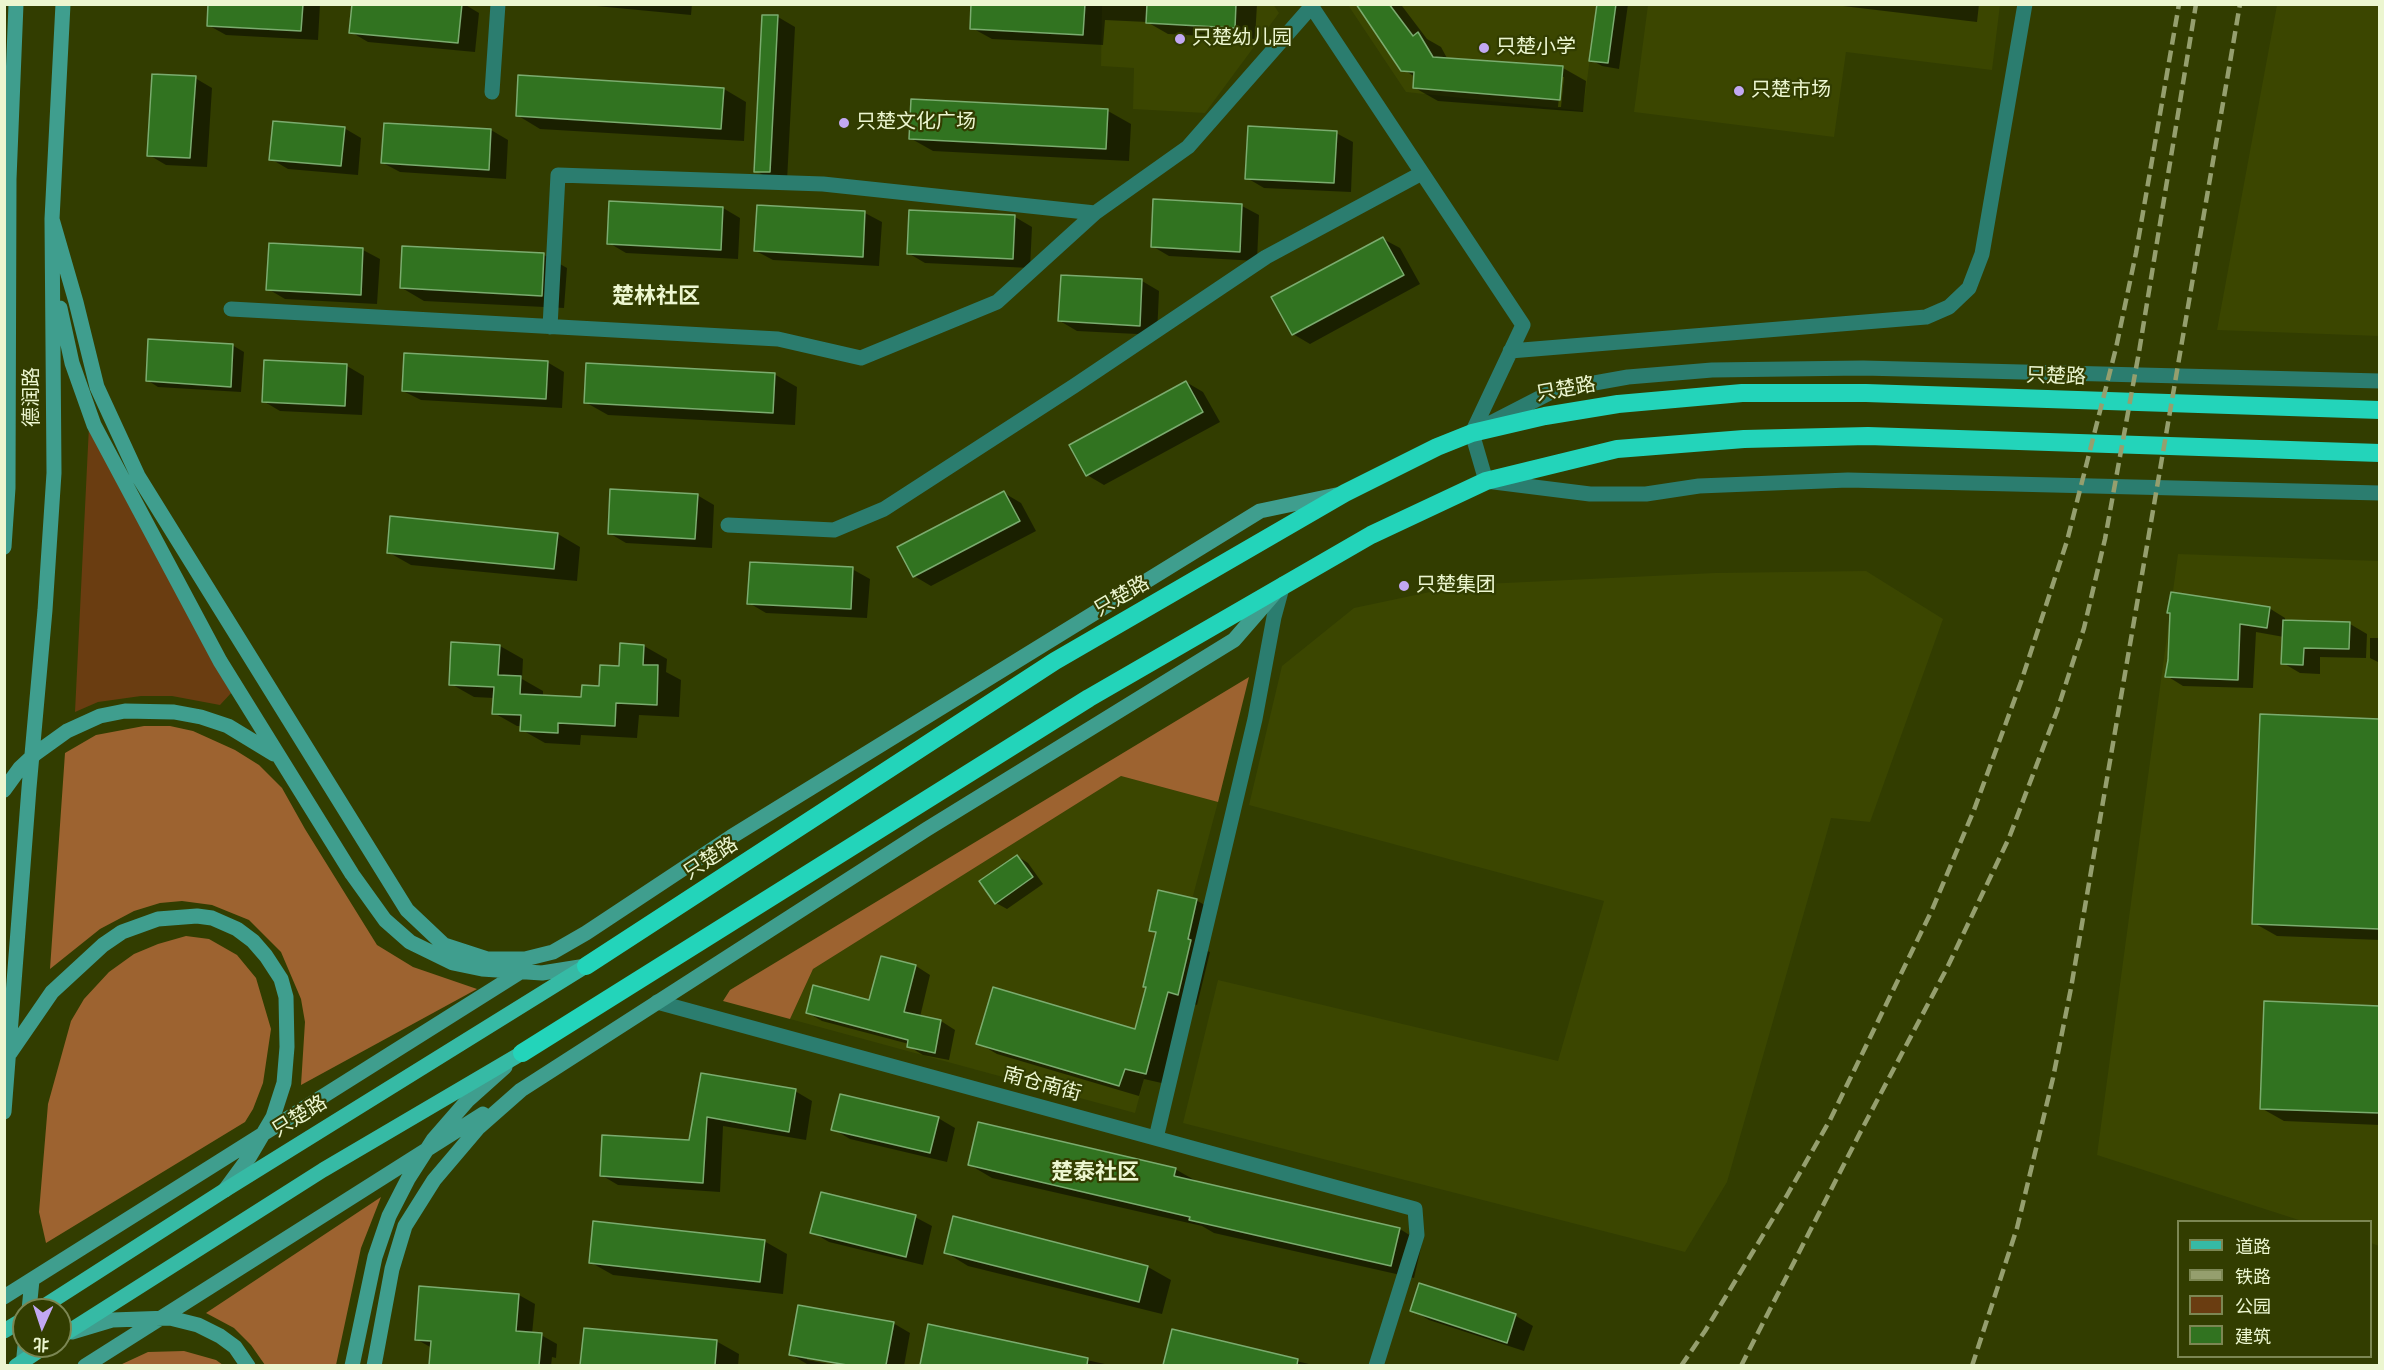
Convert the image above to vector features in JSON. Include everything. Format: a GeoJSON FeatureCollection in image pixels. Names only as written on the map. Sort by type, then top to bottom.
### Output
{"type":"FeatureCollection","features":[{"type":"Feature","properties":{"kind":"highway","name":"只楚路"},"geometry":{"type":"LineString","coordinates":[[586,966],[1055,662],[1345,493],[1437,447],[1472,433],[1545,416],[1618,404],[1742,393],[1866,393],[2379,410]]}},
{"type":"Feature","properties":{"kind":"highway"},"geometry":{"type":"LineString","coordinates":[[522,1053],[1089,698],[1371,535],[1486,482],[1617,449],[1744,439],[1868,436],[2379,453]]}},
{"type":"Feature","properties":{"kind":"main road"},"geometry":{"type":"LineString","coordinates":[[4,125],[14,4]]}},
{"type":"Feature","properties":{"kind":"main road","name":"德润路"},"geometry":{"type":"LineString","coordinates":[[4,547],[8,488],[9,179],[14,4]]}},
{"type":"Feature","properties":{"kind":"main road","name":"德润路"},"geometry":{"type":"LineString","coordinates":[[10,1053],[54,474],[52,219],[63,4]]}},
{"type":"Feature","properties":{"kind":"main road"},"geometry":{"type":"LineString","coordinates":[[52,219],[97,387],[138,476],[406,910],[444,945],[487,959],[525,958],[553,952]]}},
{"type":"Feature","properties":{"kind":"main road"},"geometry":{"type":"LineString","coordinates":[[54,282],[72,363],[94,425],[220,661],[352,874],[385,920],[410,942],[453,963],[482,969],[542,973],[586,966]]}},
{"type":"Feature","properties":{"kind":"main road"},"geometry":{"type":"LineString","coordinates":[[4,1297],[586,933],[731,837],[1260,511],[1345,493]]}},
{"type":"Feature","properties":{"kind":"main road"},"geometry":{"type":"LineString","coordinates":[[85,1365],[521,1090],[927,829],[1234,640],[1283,584]]}},
{"type":"Feature","properties":{"kind":"main road"},"geometry":{"type":"LineString","coordinates":[[4,790],[20,768],[67,731],[100,716],[125,711],[174,712],[201,717],[228,726],[279,758]]}},
{"type":"Feature","properties":{"kind":"main road"},"geometry":{"type":"LineString","coordinates":[[4,1112],[10,1053],[52,992],[103,945],[122,932],[158,919],[197,916],[212,918],[237,929],[252,941],[281,979],[286,996],[287,1047],[284,1083],[273,1117],[250,1156],[225,1190]]}},
{"type":"Feature","properties":{"kind":"main road","name":"只楚路"},"geometry":{"type":"LineString","coordinates":[[57,1298],[225,1190],[586,966]]}},
{"type":"Feature","properties":{"kind":"main road"},"geometry":{"type":"LineString","coordinates":[[72,1329],[322,1170],[522,1053]]}},
{"type":"Feature","properties":{"kind":"main road"},"geometry":{"type":"LineString","coordinates":[[351,1365],[375,1257],[389,1216],[408,1179],[433,1140],[467,1101],[522,1053]]}},
{"type":"Feature","properties":{"kind":"main road"},"geometry":{"type":"LineString","coordinates":[[374,1365],[392,1269],[405,1226],[434,1180],[471,1136],[521,1090]]}},
{"type":"Feature","properties":{"kind":"main road"},"geometry":{"type":"LineString","coordinates":[[30,1298],[32,1280]]}},
{"type":"Feature","properties":{"kind":"main road"},"geometry":{"type":"LineString","coordinates":[[72,1332],[112,1320],[170,1318],[198,1325],[220,1335],[235,1347],[248,1365]]}},
{"type":"Feature","properties":{"kind":"street"},"geometry":{"type":"LineString","coordinates":[[492,92],[498,4]]}},
{"type":"Feature","properties":{"kind":"street"},"geometry":{"type":"LineString","coordinates":[[1510,351],[1926,317],[1949,307],[1969,288],[1982,254],[2025,4]]}},
{"type":"Feature","properties":{"kind":"street"},"geometry":{"type":"LineString","coordinates":[[231,309],[778,339],[861,358],[997,302],[1095,213],[1188,147],[1311,6],[1523,325],[1472,433],[1486,482],[1601,494],[1646,494],[1699,486],[1848,480],[2379,493]]}},
{"type":"Feature","properties":{"kind":"street"},"geometry":{"type":"LineString","coordinates":[[728,525],[834,530],[884,509],[1074,386],[1266,257],[1422,172]]}},
{"type":"Feature","properties":{"kind":"street"},"geometry":{"type":"LineString","coordinates":[[550,327],[558,175],[823,184],[1095,213]]}},
{"type":"Feature","properties":{"kind":"street"},"geometry":{"type":"LineString","coordinates":[[1472,433],[1556,390],[1628,377],[1712,370],[1863,368],[2379,381]]}},
{"type":"Feature","properties":{"kind":"street"},"geometry":{"type":"LineString","coordinates":[[1156,1138],[1255,719],[1274,617],[1283,584]]}},
{"type":"Feature","properties":{"kind":"street","name":"南仓南街"},"geometry":{"type":"LineString","coordinates":[[657,1002],[1415,1209],[1417,1235],[1376,1365]]}},
{"type":"Feature","properties":{"kind":"shaded area","name":"只楚幼儿园"},"geometry":{"type":"Polygon","coordinates":[[[1273,4],[1279,13],[1205,113],[1133,109],[1134,68],[1101,66],[1102,5],[1273,4]]]}},
{"type":"Feature","properties":{"kind":"shaded area","name":"只楚市场"},"geometry":{"type":"Polygon","coordinates":[[[1648,4],[2000,5],[1992,70],[1846,52],[1834,137],[1634,112],[1648,4]]]}},
{"type":"Feature","properties":{"kind":"shaded area","name":"只楚小学"},"geometry":{"type":"Polygon","coordinates":[[[1348,5],[1597,5],[1583,111],[1406,92],[1348,5]]]}},
{"type":"Feature","properties":{"kind":"shaded area"},"geometry":{"type":"Polygon","coordinates":[[[2277,5],[2379,5],[2379,336],[2217,330],[2277,5]]]}},
{"type":"Feature","properties":{"kind":"shaded area"},"geometry":{"type":"Polygon","coordinates":[[[2178,554],[2379,561],[2379,1246],[2372,1243],[2372,1220],[2299,1220],[2097,1155],[2178,554]]]}},
{"type":"Feature","properties":{"kind":"shaded area"},"geometry":{"type":"Polygon","coordinates":[[[1866,571],[1943,619],[1870,822],[1831,818],[1727,1182],[1685,1252],[1183,1123],[1218,980],[1558,1061],[1604,901],[1249,805],[1282,666],[1354,608],[1463,585],[1715,573],[1866,571]]]}},
{"type":"Feature","properties":{"kind":"shaded area"},"geometry":{"type":"Polygon","coordinates":[[[1249,677],[1218,802],[1121,776],[813,969],[790,1019],[723,1001],[730,990],[1249,677]]]}},
{"type":"Feature","properties":{"kind":"shaded area"},"geometry":{"type":"Polygon","coordinates":[[[144,726],[170,726],[193,731],[235,750],[259,765],[282,788],[377,945],[413,967],[477,989],[301,1085],[305,1022],[301,999],[281,952],[249,920],[212,905],[182,901],[160,903],[134,911],[100,929],[50,969],[65,753],[96,735],[144,726]]]}},
{"type":"Feature","properties":{"kind":"shaded area"},"geometry":{"type":"Polygon","coordinates":[[[1121,776],[1218,802],[1135,1113],[790,1019],[813,969],[1121,776]]]}},
{"type":"Feature","properties":{"kind":"shaded area"},"geometry":{"type":"Polygon","coordinates":[[[186,936],[209,939],[237,955],[256,978],[271,1029],[263,1083],[253,1109],[245,1122],[46,1243],[39,1212],[48,1104],[71,1021],[84,999],[109,972],[134,954],[186,936]]]}},
{"type":"Feature","properties":{"kind":"shaded area"},"geometry":{"type":"Polygon","coordinates":[[[381,1197],[361,1248],[336,1365],[265,1365],[251,1345],[234,1328],[206,1313],[381,1197]]]}},
{"type":"Feature","properties":{"kind":"shaded area"},"geometry":{"type":"Polygon","coordinates":[[[184,1351],[216,1360],[223,1365],[120,1365],[148,1352],[184,1351]]]}},
{"type":"Feature","properties":{"kind":"green space"},"geometry":{"type":"Polygon","coordinates":[[[89,426],[233,691],[220,705],[172,696],[141,696],[98,702],[75,712],[89,426]]]}},
{"type":"Feature","properties":{"kind":"building"},"geometry":{"type":"Polygon","coordinates":[[[208,4],[303,4],[301,31],[207,26],[208,4]]]}},
{"type":"Feature","properties":{"kind":"building"},"geometry":{"type":"Polygon","coordinates":[[[352,4],[462,4],[458,43],[349,33],[352,4]]]}},
{"type":"Feature","properties":{"kind":"building"},"geometry":{"type":"Polygon","coordinates":[[[971,4],[1085,4],[1083,35],[970,29],[971,4]]]}},
{"type":"Feature","properties":{"kind":"building"},"geometry":{"type":"Polygon","coordinates":[[[1147,4],[1236,4],[1235,28],[1146,23],[1147,4]]]}},
{"type":"Feature","properties":{"kind":"building"},"geometry":{"type":"Polygon","coordinates":[[[1356,4],[1389,4],[1413,36],[1418,32],[1433,57],[1563,66],[1560,100],[1413,88],[1414,72],[1401,71],[1356,4]]]}},
{"type":"Feature","properties":{"kind":"building"},"geometry":{"type":"Polygon","coordinates":[[[1597,4],[1616,4],[1608,63],[1589,61],[1597,4]]]}},
{"type":"Feature","properties":{"kind":"building"},"geometry":{"type":"Polygon","coordinates":[[[762,15],[778,15],[770,172],[754,172],[762,15]]]}},
{"type":"Feature","properties":{"kind":"building"},"geometry":{"type":"Polygon","coordinates":[[[152,74],[196,76],[190,158],[147,156],[152,74]]]}},
{"type":"Feature","properties":{"kind":"building"},"geometry":{"type":"Polygon","coordinates":[[[518,75],[724,88],[721,129],[516,116],[518,75]]]}},
{"type":"Feature","properties":{"kind":"building"},"geometry":{"type":"Polygon","coordinates":[[[911,99],[1108,109],[1106,149],[909,139],[911,99]]]}},
{"type":"Feature","properties":{"kind":"building"},"geometry":{"type":"Polygon","coordinates":[[[273,121],[345,127],[341,166],[269,160],[273,121]]]}},
{"type":"Feature","properties":{"kind":"building"},"geometry":{"type":"Polygon","coordinates":[[[384,123],[491,129],[489,170],[381,163],[384,123]]]}},
{"type":"Feature","properties":{"kind":"building"},"geometry":{"type":"Polygon","coordinates":[[[1248,126],[1337,131],[1334,183],[1245,179],[1248,126]]]}},
{"type":"Feature","properties":{"kind":"building"},"geometry":{"type":"Polygon","coordinates":[[[1153,199],[1242,204],[1240,252],[1151,247],[1153,199]]]}},
{"type":"Feature","properties":{"kind":"building"},"geometry":{"type":"Polygon","coordinates":[[[609,201],[723,207],[721,250],[607,244],[609,201]]]}},
{"type":"Feature","properties":{"kind":"building"},"geometry":{"type":"Polygon","coordinates":[[[757,205],[865,211],[863,257],[754,251],[757,205]]]}},
{"type":"Feature","properties":{"kind":"building"},"geometry":{"type":"Polygon","coordinates":[[[909,210],[1015,215],[1013,259],[907,254],[909,210]]]}},
{"type":"Feature","properties":{"kind":"building"},"geometry":{"type":"Polygon","coordinates":[[[1383,237],[1404,275],[1292,335],[1271,297],[1383,237]]]}},
{"type":"Feature","properties":{"kind":"building"},"geometry":{"type":"Polygon","coordinates":[[[269,243],[363,248],[361,295],[266,290],[269,243]]]}},
{"type":"Feature","properties":{"kind":"building"},"geometry":{"type":"Polygon","coordinates":[[[402,246],[544,253],[542,296],[400,288],[402,246]]]}},
{"type":"Feature","properties":{"kind":"building"},"geometry":{"type":"Polygon","coordinates":[[[1061,275],[1142,279],[1140,326],[1058,321],[1061,275]]]}},
{"type":"Feature","properties":{"kind":"building"},"geometry":{"type":"Polygon","coordinates":[[[148,339],[233,344],[231,387],[146,381],[148,339]]]}},
{"type":"Feature","properties":{"kind":"building"},"geometry":{"type":"Polygon","coordinates":[[[404,353],[548,361],[546,399],[402,391],[404,353]]]}},
{"type":"Feature","properties":{"kind":"building"},"geometry":{"type":"Polygon","coordinates":[[[264,360],[347,364],[345,406],[262,402],[264,360]]]}},
{"type":"Feature","properties":{"kind":"building"},"geometry":{"type":"Polygon","coordinates":[[[586,363],[775,373],[773,413],[584,403],[586,363]]]}},
{"type":"Feature","properties":{"kind":"building"},"geometry":{"type":"Polygon","coordinates":[[[1186,381],[1203,412],[1086,476],[1069,445],[1186,381]]]}},
{"type":"Feature","properties":{"kind":"building"},"geometry":{"type":"Polygon","coordinates":[[[610,489],[698,494],[695,539],[608,534],[610,489]]]}},
{"type":"Feature","properties":{"kind":"building"},"geometry":{"type":"Polygon","coordinates":[[[1004,491],[1020,521],[913,577],[897,547],[1004,491]]]}},
{"type":"Feature","properties":{"kind":"building"},"geometry":{"type":"Polygon","coordinates":[[[390,516],[558,533],[554,569],[387,553],[390,516]]]}},
{"type":"Feature","properties":{"kind":"building"},"geometry":{"type":"Polygon","coordinates":[[[750,562],[853,567],[851,609],[747,604],[750,562]]]}},
{"type":"Feature","properties":{"kind":"building"},"geometry":{"type":"Polygon","coordinates":[[[2171,592],[2270,607],[2267,628],[2240,624],[2238,680],[2165,677],[2170,613],[2167,613],[2171,592]]]}},
{"type":"Feature","properties":{"kind":"building"},"geometry":{"type":"Polygon","coordinates":[[[2283,620],[2350,622],[2349,649],[2304,648],[2303,665],[2281,664],[2283,620]]]}},
{"type":"Feature","properties":{"kind":"building"},"geometry":{"type":"Polygon","coordinates":[[[451,642],[500,645],[498,675],[521,676],[520,694],[581,697],[582,685],[599,686],[600,665],[619,666],[620,643],[644,645],[643,665],[658,665],[657,705],[616,703],[615,726],[558,723],[558,733],[520,731],[521,715],[492,714],[494,687],[449,685],[451,642]]]}},
{"type":"Feature","properties":{"kind":"building"},"geometry":{"type":"Polygon","coordinates":[[[2260,714],[2379,719],[2379,929],[2252,924],[2260,714]]]}},
{"type":"Feature","properties":{"kind":"building"},"geometry":{"type":"Polygon","coordinates":[[[1017,855],[1033,877],[995,904],[979,881],[1017,855]]]}},
{"type":"Feature","properties":{"kind":"building"},"geometry":{"type":"Polygon","coordinates":[[[1158,890],[1197,899],[1188,939],[1191,940],[1178,995],[1168,992],[1146,1074],[1125,1069],[1119,1086],[976,1044],[993,987],[1135,1029],[1146,987],[1143,987],[1156,932],[1149,931],[1158,890]]]}},
{"type":"Feature","properties":{"kind":"building"},"geometry":{"type":"Polygon","coordinates":[[[881,956],[916,965],[904,1012],[941,1020],[935,1053],[907,1047],[908,1040],[806,1013],[813,985],[869,1000],[881,956]]]}},
{"type":"Feature","properties":{"kind":"building"},"geometry":{"type":"Polygon","coordinates":[[[2264,1001],[2379,1006],[2379,1113],[2260,1109],[2264,1001]]]}},
{"type":"Feature","properties":{"kind":"building"},"geometry":{"type":"Polygon","coordinates":[[[701,1073],[796,1089],[789,1132],[707,1117],[703,1183],[600,1176],[602,1135],[689,1140],[701,1073]]]}},
{"type":"Feature","properties":{"kind":"building"},"geometry":{"type":"Polygon","coordinates":[[[840,1094],[939,1117],[930,1153],[831,1130],[840,1094]]]}},
{"type":"Feature","properties":{"kind":"building"},"geometry":{"type":"Polygon","coordinates":[[[978,1122],[1176,1168],[1174,1176],[1400,1228],[1391,1266],[1189,1220],[1190,1217],[968,1165],[978,1122]]]}},
{"type":"Feature","properties":{"kind":"building"},"geometry":{"type":"Polygon","coordinates":[[[821,1192],[916,1215],[906,1257],[810,1233],[821,1192]]]}},
{"type":"Feature","properties":{"kind":"building"},"geometry":{"type":"Polygon","coordinates":[[[953,1216],[1148,1266],[1139,1302],[944,1253],[953,1216]]]}},
{"type":"Feature","properties":{"kind":"building"},"geometry":{"type":"Polygon","coordinates":[[[593,1221],[765,1240],[760,1282],[589,1263],[593,1221]]]}},
{"type":"Feature","properties":{"kind":"building"},"geometry":{"type":"Polygon","coordinates":[[[1419,1283],[1516,1314],[1507,1343],[1410,1311],[1419,1283]]]}},
{"type":"Feature","properties":{"kind":"building"},"geometry":{"type":"Polygon","coordinates":[[[419,1286],[519,1294],[516,1331],[542,1333],[539,1365],[429,1365],[431,1341],[415,1340],[419,1286]]]}},
{"type":"Feature","properties":{"kind":"building"},"geometry":{"type":"Polygon","coordinates":[[[798,1305],[894,1322],[886,1365],[847,1365],[789,1355],[798,1305]]]}},
{"type":"Feature","properties":{"kind":"building"},"geometry":{"type":"Polygon","coordinates":[[[928,1324],[1088,1358],[1087,1365],[920,1365],[928,1324]]]}},
{"type":"Feature","properties":{"kind":"building"},"geometry":{"type":"Polygon","coordinates":[[[584,1328],[717,1340],[715,1365],[580,1365],[584,1328]]]}},
{"type":"Feature","properties":{"kind":"building"},"geometry":{"type":"Polygon","coordinates":[[[1172,1329],[1298,1359],[1297,1365],[1163,1365],[1172,1329]]]}},
{"type":"Feature","properties":{"kind":"railway"},"geometry":{"type":"LineString","coordinates":[[1681,1366],[1705,1331],[1830,1120],[1932,910],[1974,810],[2021,682],[2067,541],[2116,348],[2136,253],[2179,4]]}},
{"type":"Feature","properties":{"kind":"railway"},"geometry":{"type":"LineString","coordinates":[[1741,1366],[1947,968],[2009,838],[2057,711],[2084,628],[2105,539],[2139,352],[2196,4]]}},
{"type":"Feature","properties":{"kind":"railway"},"geometry":{"type":"LineString","coordinates":[[1972,1366],[2017,1228],[2053,1078],[2071,988],[2240,4]]}},
{"type":"Feature","properties":{"kind":"place","name":"只楚幼儿园"},"geometry":{"type":"Point","coordinates":[1180,39]}},
{"type":"Feature","properties":{"kind":"place","name":"只楚小学"},"geometry":{"type":"Point","coordinates":[1484,48]}},
{"type":"Feature","properties":{"kind":"place","name":"只楚市场"},"geometry":{"type":"Point","coordinates":[1739,91]}},
{"type":"Feature","properties":{"kind":"place","name":"只楚文化广场"},"geometry":{"type":"Point","coordinates":[844,123]}},
{"type":"Feature","properties":{"kind":"place","name":"只楚集团"},"geometry":{"type":"Point","coordinates":[1404,586]}},
{"type":"Feature","properties":{"kind":"district","name":"楚林社区"},"geometry":{"type":"Point","coordinates":[656,297]}},
{"type":"Feature","properties":{"kind":"district","name":"楚泰社区"},"geometry":{"type":"Point","coordinates":[1095,1173]}}]}
